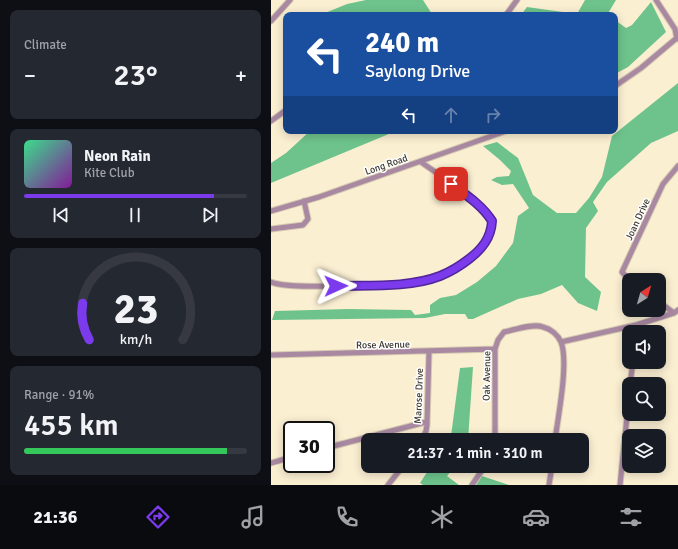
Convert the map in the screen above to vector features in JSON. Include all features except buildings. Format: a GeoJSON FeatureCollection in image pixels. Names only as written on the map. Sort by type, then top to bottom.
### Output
{"type":"FeatureCollection","features":[{"type":"Feature","properties":{"kind":"street"},"geometry":{"type":"LineString","coordinates":[[271,21],[290,0]]}},
{"type":"Feature","properties":{"kind":"street"},"geometry":{"type":"LineString","coordinates":[[508,12],[517,0]]}},
{"type":"Feature","properties":{"kind":"street"},"geometry":{"type":"LineString","coordinates":[[618,84],[641,68],[677,39],[675,30],[656,0]]}},
{"type":"Feature","properties":{"kind":"street"},"geometry":{"type":"LineString","coordinates":[[271,121],[283,112]]}},
{"type":"Feature","properties":{"kind":"street","name":"Long Road"},"geometry":{"type":"LineString","coordinates":[[271,211],[421,162],[498,134]]}},
{"type":"Feature","properties":{"kind":"street"},"geometry":{"type":"LineString","coordinates":[[271,282],[304,286],[413,283],[440,276],[458,267],[476,253],[489,237],[492,221],[476,203],[421,162]]}},
{"type":"Feature","properties":{"kind":"street","name":"Joan Drive"},"geometry":{"type":"LineString","coordinates":[[623,273],[622,272],[663,184],[678,166]]}},
{"type":"Feature","properties":{"kind":"street"},"geometry":{"type":"LineString","coordinates":[[271,229],[303,225],[307,222],[308,219],[304,201]]}},
{"type":"Feature","properties":{"kind":"street"},"geometry":{"type":"LineString","coordinates":[[666,306],[676,311]]}},
{"type":"Feature","properties":{"kind":"street"},"geometry":{"type":"LineString","coordinates":[[637,325],[676,311]]}},
{"type":"Feature","properties":{"kind":"street","name":"Oak Avenue"},"geometry":{"type":"LineString","coordinates":[[495,433],[495,350],[498,340],[504,332],[528,327],[543,326],[556,334],[561,342]]}},
{"type":"Feature","properties":{"kind":"street"},"geometry":{"type":"LineString","coordinates":[[556,433],[564,370],[561,342],[622,328]]}},
{"type":"Feature","properties":{"kind":"street","name":"Rose Avenue"},"geometry":{"type":"LineString","coordinates":[[271,355],[495,350]]}},
{"type":"Feature","properties":{"kind":"street","name":"Marose Drive"},"geometry":{"type":"LineString","coordinates":[[425,433],[427,422],[429,352]]}},
{"type":"Feature","properties":{"kind":"street"},"geometry":{"type":"LineString","coordinates":[[620,485],[627,421]]}},
{"type":"Feature","properties":{"kind":"street"},"geometry":{"type":"LineString","coordinates":[[335,446],[427,422]]}},
{"type":"Feature","properties":{"kind":"street"},"geometry":{"type":"LineString","coordinates":[[271,463],[283,460]]}},
{"type":"Feature","properties":{"kind":"street"},"geometry":{"type":"LineString","coordinates":[[389,485],[398,473]]}},
{"type":"Feature","properties":{"kind":"street"},"geometry":{"type":"LineString","coordinates":[[472,485],[480,473]]}},
{"type":"Feature","properties":{"kind":"street"},"geometry":{"type":"LineString","coordinates":[[549,485],[551,473]]}},
{"type":"Feature","properties":{"kind":"green space"},"geometry":{"type":"Polygon","coordinates":[[[366,0],[423,0],[431,12],[327,12],[347,4],[366,0]]]}},
{"type":"Feature","properties":{"kind":"green space"},"geometry":{"type":"Polygon","coordinates":[[[585,0],[616,0],[609,12],[578,12],[585,0]]]}},
{"type":"Feature","properties":{"kind":"green space"},"geometry":{"type":"Polygon","coordinates":[[[651,2],[666,32],[628,67],[618,72],[618,22],[626,28],[632,25],[651,2]]]}},
{"type":"Feature","properties":{"kind":"green space"},"geometry":{"type":"Polygon","coordinates":[[[527,7],[563,12],[523,12],[527,7]]]}},
{"type":"Feature","properties":{"kind":"green space"},"geometry":{"type":"Polygon","coordinates":[[[678,83],[678,131],[651,143],[607,182],[593,202],[598,211],[586,228],[585,277],[601,292],[597,311],[578,303],[562,285],[541,294],[518,299],[473,319],[468,319],[465,314],[445,314],[425,318],[272,320],[275,311],[348,309],[411,310],[415,315],[430,313],[430,305],[440,298],[456,295],[477,282],[496,266],[513,243],[518,216],[529,208],[513,184],[502,185],[491,180],[497,177],[509,176],[511,171],[483,146],[497,142],[518,158],[533,195],[557,213],[576,213],[589,198],[602,177],[612,136],[618,134],[618,131],[678,83]]]}},
{"type":"Feature","properties":{"kind":"green space"},"geometry":{"type":"Polygon","coordinates":[[[307,134],[389,134],[271,183],[271,163],[286,153],[307,134]]]}},
{"type":"Feature","properties":{"kind":"green space"},"geometry":{"type":"Polygon","coordinates":[[[473,367],[468,433],[451,433],[460,368],[473,367]]]}},
{"type":"Feature","properties":{"kind":"green space"},"geometry":{"type":"Polygon","coordinates":[[[426,473],[449,473],[447,476],[459,485],[423,485],[420,483],[426,473]]]}},
{"type":"Feature","properties":{"kind":"green space"},"geometry":{"type":"Polygon","coordinates":[[[479,475],[509,485],[472,485],[479,475]]]}},
{"type":"Feature","properties":{"kind":"route"},"geometry":{"type":"LineString","coordinates":[[336,286],[413,283],[426,280],[440,276],[458,267],[476,253],[489,237],[492,221],[487,213],[476,203],[451,184]]}}]}
